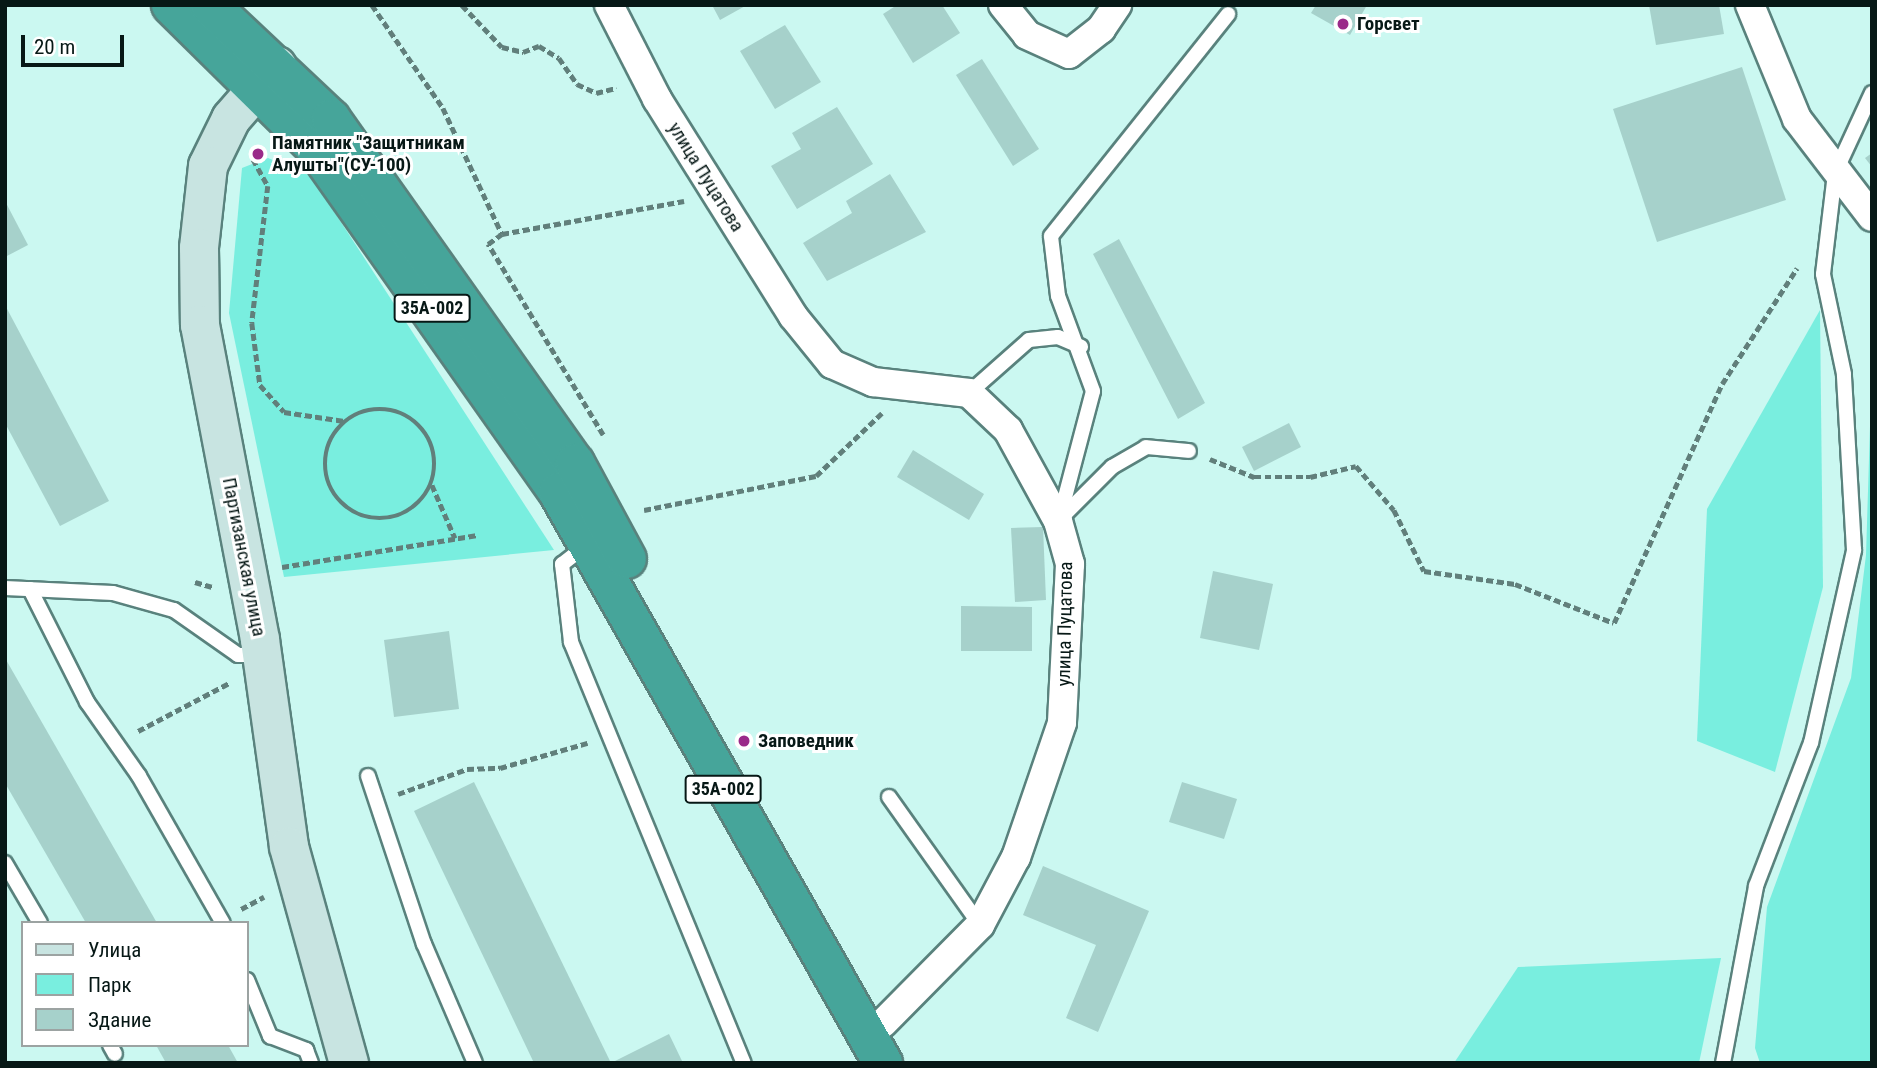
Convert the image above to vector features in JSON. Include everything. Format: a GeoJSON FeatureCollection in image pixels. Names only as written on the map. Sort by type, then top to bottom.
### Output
{"type":"FeatureCollection","features":[{"type":"Feature","properties":{"kind":"highway","name":"35А-002"},"geometry":{"type":"LineString","coordinates":[[172,5],[266,76],[331,119],[575,463],[907,1063]]}},
{"type":"Feature","properties":{"kind":"highway"},"geometry":{"type":"LineString","coordinates":[[211,5],[266,76]]}},
{"type":"Feature","properties":{"kind":"highway","name":"35А-002"},"geometry":{"type":"LineString","coordinates":[[266,76],[314,146],[396,255],[589,543],[883,1063]]}},
{"type":"Feature","properties":{"kind":"main road","name":"Партизанская улица"},"geometry":{"type":"LineString","coordinates":[[266,76],[231,119],[208,166],[199,248],[200,325],[262,652],[298,878],[349,1063]]}},
{"type":"Feature","properties":{"kind":"street","name":"улица Пуцатова"},"geometry":{"type":"LineString","coordinates":[[608,5],[645,76],[793,316],[832,364],[873,382],[969,393],[1008,430],[1058,521],[1070,564],[1062,723],[1016,857],[980,925],[883,1023]]}},
{"type":"Feature","properties":{"kind":"street","name":"улица Пуцатова"},"geometry":{"type":"LineString","coordinates":[[633,5],[645,76]]}},
{"type":"Feature","properties":{"kind":"street"},"geometry":{"type":"LineString","coordinates":[[1003,5],[1027,35],[1069,54],[1101,29],[1117,5]]}},
{"type":"Feature","properties":{"kind":"street"},"geometry":{"type":"LineString","coordinates":[[1750,5],[1797,119],[1835,173],[1872,217]]}},
{"type":"Feature","properties":{"kind":"lane"},"geometry":{"type":"LineString","coordinates":[[1058,521],[1093,391],[1081,347],[1058,296],[1051,236],[1228,14]]}},
{"type":"Feature","properties":{"kind":"lane"},"geometry":{"type":"LineString","coordinates":[[1727,1059],[1756,886],[1811,743],[1836,652],[1854,550],[1844,374],[1823,274],[1835,173],[1872,93]]}},
{"type":"Feature","properties":{"kind":"lane"},"geometry":{"type":"LineString","coordinates":[[969,393],[1029,340],[1058,337],[1081,347]]}},
{"type":"Feature","properties":{"kind":"lane"},"geometry":{"type":"LineString","coordinates":[[1058,521],[1112,467],[1146,447],[1189,451]]}},
{"type":"Feature","properties":{"kind":"lane"},"geometry":{"type":"LineString","coordinates":[[589,543],[562,564],[571,642],[744,1063]]}},
{"type":"Feature","properties":{"kind":"lane"},"geometry":{"type":"LineString","coordinates":[[5,588],[113,593],[174,610],[238,655],[262,652]]}},
{"type":"Feature","properties":{"kind":"lane"},"geometry":{"type":"LineString","coordinates":[[30,589],[87,702],[116,743],[223,921]]}},
{"type":"Feature","properties":{"kind":"lane"},"geometry":{"type":"LineString","coordinates":[[368,776],[424,944],[475,1063]]}},
{"type":"Feature","properties":{"kind":"lane"},"geometry":{"type":"LineString","coordinates":[[889,797],[980,925]]}},
{"type":"Feature","properties":{"kind":"lane"},"geometry":{"type":"LineString","coordinates":[[5,863],[39,921]]}},
{"type":"Feature","properties":{"kind":"lane"},"geometry":{"type":"LineString","coordinates":[[248,982],[270,1036],[306,1050],[311,1063]]}},
{"type":"Feature","properties":{"kind":"path"},"geometry":{"type":"LineString","coordinates":[[372,5],[443,108],[502,234]]}},
{"type":"Feature","properties":{"kind":"path"},"geometry":{"type":"LineString","coordinates":[[462,5],[502,47],[523,52],[539,46],[559,58],[577,84],[596,93],[615,90],[624,77],[614,53],[624,34]]}},
{"type":"Feature","properties":{"kind":"path"},"geometry":{"type":"LineString","coordinates":[[231,119],[268,186],[252,323],[260,386],[284,412],[344,421],[378,407],[412,418],[434,447],[432,484],[455,538]]}},
{"type":"Feature","properties":{"kind":"path"},"geometry":{"type":"LineString","coordinates":[[606,441],[488,244],[502,234],[717,194]]}},
{"type":"Feature","properties":{"kind":"path"},"geometry":{"type":"LineString","coordinates":[[1189,451],[1254,477],[1310,477],[1356,466],[1394,510],[1424,571],[1516,584],[1614,624],[1721,384],[1778,293],[1828,229]]}},
{"type":"Feature","properties":{"kind":"path"},"geometry":{"type":"LineString","coordinates":[[344,421],[326,451],[324,469],[339,502],[354,513],[372,519],[408,512],[432,484]]}},
{"type":"Feature","properties":{"kind":"path"},"geometry":{"type":"LineString","coordinates":[[640,501],[646,513],[816,475],[874,422]]}},
{"type":"Feature","properties":{"kind":"path"},"geometry":{"type":"LineString","coordinates":[[269,576],[291,561],[477,535]]}},
{"type":"Feature","properties":{"kind":"path"},"geometry":{"type":"LineString","coordinates":[[116,743],[262,652]]}},
{"type":"Feature","properties":{"kind":"path"},"geometry":{"type":"LineString","coordinates":[[377,801],[467,769],[500,768],[567,748]]}},
{"type":"Feature","properties":{"kind":"path"},"geometry":{"type":"LineString","coordinates":[[223,921],[298,878]]}},
{"type":"Feature","properties":{"kind":"green space"},"geometry":{"type":"Polygon","coordinates":[[[268,158],[311,176],[554,550],[284,577],[229,313],[242,168],[268,158]]]}},
{"type":"Feature","properties":{"kind":"green space"},"geometry":{"type":"Polygon","coordinates":[[[1820,310],[1823,587],[1775,772],[1697,741],[1707,509],[1820,310]]]}},
{"type":"Feature","properties":{"kind":"green space"},"geometry":{"type":"Polygon","coordinates":[[[1872,362],[1872,1063],[1760,1063],[1755,1048],[1767,907],[1851,678],[1866,555],[1872,362]]]}},
{"type":"Feature","properties":{"kind":"green space"},"geometry":{"type":"Polygon","coordinates":[[[1721,958],[1699,1063],[1454,1063],[1518,967],[1721,958]]]}},
{"type":"Feature","properties":{"kind":"building"},"geometry":{"type":"Polygon","coordinates":[[[712,5],[747,5],[720,20],[712,5]]]}},
{"type":"Feature","properties":{"kind":"building"},"geometry":{"type":"Polygon","coordinates":[[[897,5],[942,5],[960,33],[913,63],[883,14],[897,5]]]}},
{"type":"Feature","properties":{"kind":"building","name":"Горсвет"},"geometry":{"type":"Polygon","coordinates":[[[1316,5],[1367,5],[1350,35],[1311,13],[1316,5]]]}},
{"type":"Feature","properties":{"kind":"building"},"geometry":{"type":"Polygon","coordinates":[[[1649,5],[1719,5],[1724,34],[1656,45],[1649,5]]]}},
{"type":"Feature","properties":{"kind":"building"},"geometry":{"type":"Polygon","coordinates":[[[785,25],[821,82],[775,109],[740,51],[785,25]]]}},
{"type":"Feature","properties":{"kind":"building"},"geometry":{"type":"Polygon","coordinates":[[[982,59],[1039,149],[1013,166],[956,75],[982,59]]]}},
{"type":"Feature","properties":{"kind":"building"},"geometry":{"type":"Polygon","coordinates":[[[1742,67],[1786,200],[1657,242],[1613,109],[1742,67]]]}},
{"type":"Feature","properties":{"kind":"building"},"geometry":{"type":"Polygon","coordinates":[[[837,107],[873,164],[797,209],[771,166],[801,149],[792,133],[837,107]]]}},
{"type":"Feature","properties":{"kind":"building"},"geometry":{"type":"Polygon","coordinates":[[[1872,153],[1872,167],[1865,158],[1872,153]]]}},
{"type":"Feature","properties":{"kind":"building"},"geometry":{"type":"Polygon","coordinates":[[[890,174],[926,232],[827,281],[803,243],[852,213],[846,201],[890,174]]]}},
{"type":"Feature","properties":{"kind":"building"},"geometry":{"type":"Polygon","coordinates":[[[5,201],[28,245],[5,257],[5,201]]]}},
{"type":"Feature","properties":{"kind":"building"},"geometry":{"type":"Polygon","coordinates":[[[1119,239],[1205,403],[1178,419],[1093,254],[1119,239]]]}},
{"type":"Feature","properties":{"kind":"building"},"geometry":{"type":"Polygon","coordinates":[[[5,305],[109,501],[60,526],[5,423],[5,305]]]}},
{"type":"Feature","properties":{"kind":"building"},"geometry":{"type":"Polygon","coordinates":[[[1289,423],[1301,447],[1254,471],[1242,447],[1289,423]]]}},
{"type":"Feature","properties":{"kind":"building"},"geometry":{"type":"Polygon","coordinates":[[[913,450],[984,494],[969,520],[897,477],[913,450]]]}},
{"type":"Feature","properties":{"kind":"building"},"geometry":{"type":"Polygon","coordinates":[[[1043,527],[1046,600],[1015,602],[1011,528],[1043,527]]]}},
{"type":"Feature","properties":{"kind":"building"},"geometry":{"type":"Polygon","coordinates":[[[1213,571],[1273,584],[1259,650],[1200,638],[1213,571]]]}},
{"type":"Feature","properties":{"kind":"building"},"geometry":{"type":"Polygon","coordinates":[[[961,606],[1032,607],[1032,651],[961,651],[961,606]]]}},
{"type":"Feature","properties":{"kind":"building"},"geometry":{"type":"Polygon","coordinates":[[[449,631],[459,709],[394,717],[384,640],[449,631]]]}},
{"type":"Feature","properties":{"kind":"building"},"geometry":{"type":"Polygon","coordinates":[[[5,658],[156,921],[85,921],[5,783],[5,658]]]}},
{"type":"Feature","properties":{"kind":"building"},"geometry":{"type":"Polygon","coordinates":[[[474,782],[611,1063],[534,1063],[414,811],[474,782]]]}},
{"type":"Feature","properties":{"kind":"building"},"geometry":{"type":"Polygon","coordinates":[[[1182,782],[1237,799],[1224,839],[1169,822],[1182,782]]]}},
{"type":"Feature","properties":{"kind":"building"},"geometry":{"type":"Polygon","coordinates":[[[1043,866],[1149,911],[1098,1032],[1066,1018],[1096,945],[1023,915],[1043,866]]]}},
{"type":"Feature","properties":{"kind":"building"},"geometry":{"type":"Polygon","coordinates":[[[669,1034],[683,1063],[611,1063],[669,1034]]]}},
{"type":"Feature","properties":{"kind":"building"},"geometry":{"type":"Polygon","coordinates":[[[157,1047],[229,1047],[238,1063],[166,1063],[157,1047]]]}},
{"type":"Feature","properties":{"kind":"place","name":"Горсвет"},"geometry":{"type":"Point","coordinates":[1343,24]}},
{"type":"Feature","properties":{"kind":"place","name":"Памятник \"Защитникам Алушты\"(СУ-100)"},"geometry":{"type":"Point","coordinates":[258,154]}},
{"type":"Feature","properties":{"kind":"place","name":"Заповедник"},"geometry":{"type":"Point","coordinates":[744,741]}}]}
